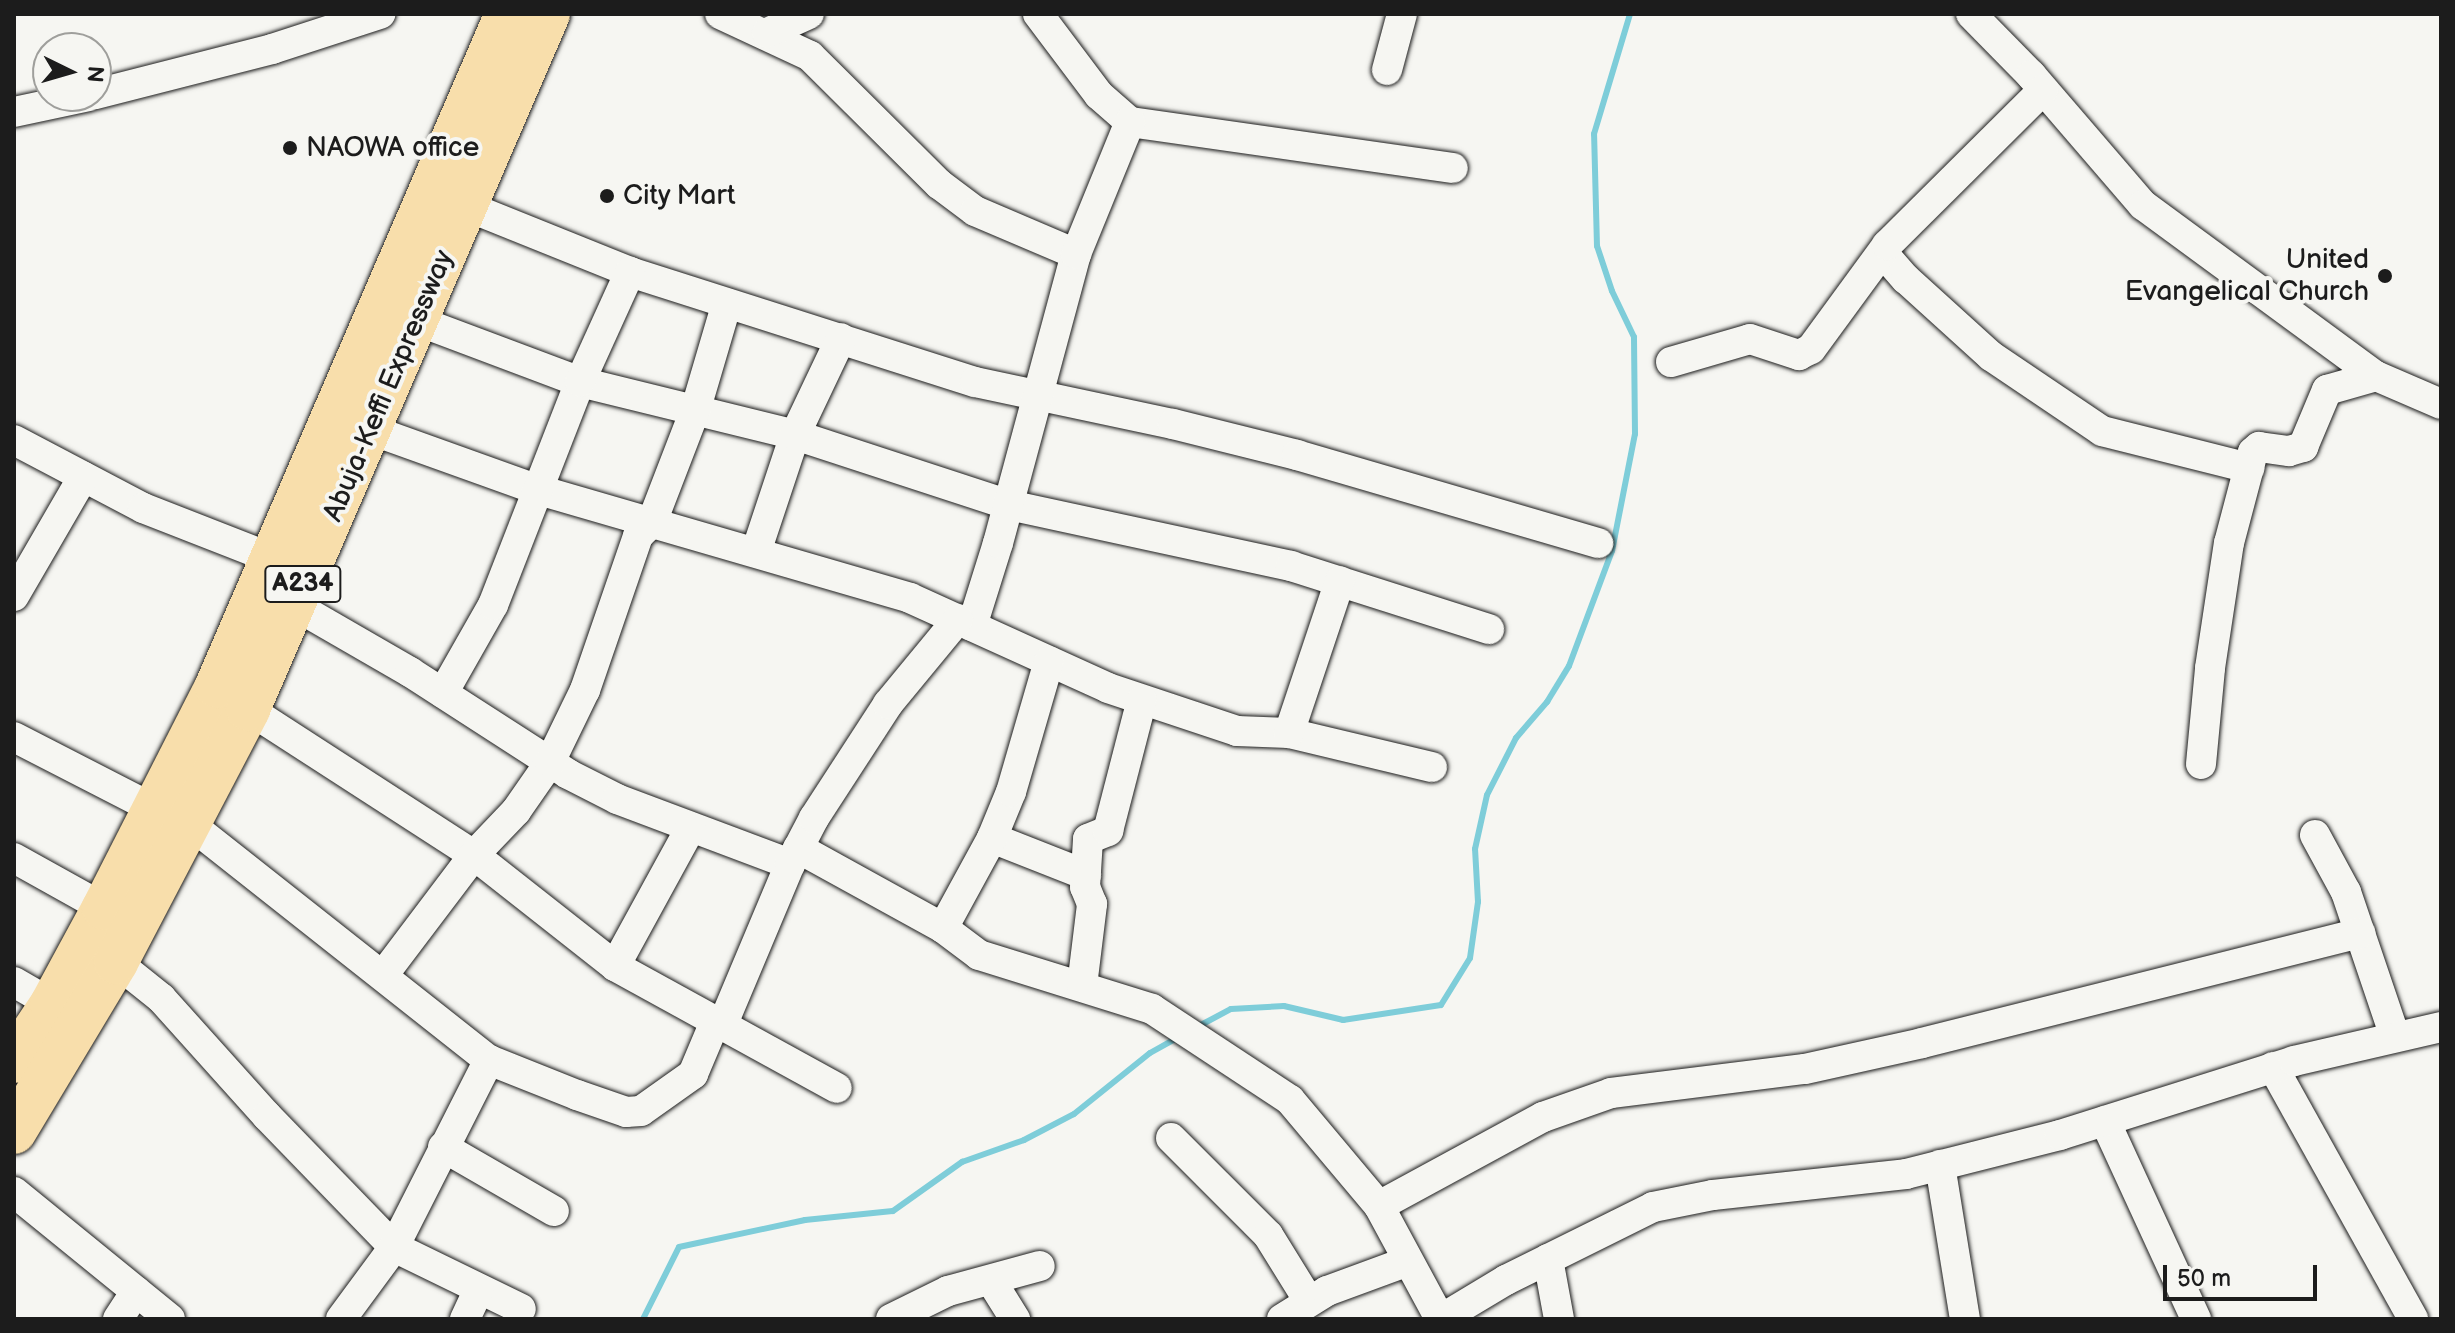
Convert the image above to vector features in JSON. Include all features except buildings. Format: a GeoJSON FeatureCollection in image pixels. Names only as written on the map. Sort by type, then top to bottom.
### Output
{"type":"FeatureCollection","features":[{"type":"Feature","properties":{"kind":"highway","name":"Abuja-Keffi Expressway"},"geometry":{"type":"LineString","coordinates":[[14,1132],[116,962],[172,817],[217,686],[507,14]]}},
{"type":"Feature","properties":{"kind":"highway","name":"Abuja-Keffi Expressway"},"geometry":{"type":"LineString","coordinates":[[14,1061],[52,1004],[104,908],[248,709],[548,14]]}},
{"type":"Feature","properties":{"kind":"street"},"geometry":{"type":"LineString","coordinates":[[112,90],[272,49],[380,14]]}},
{"type":"Feature","properties":{"kind":"street"},"geometry":{"type":"LineString","coordinates":[[720,14],[767,33],[810,56],[939,184],[975,211],[1076,254]]}},
{"type":"Feature","properties":{"kind":"street"},"geometry":{"type":"LineString","coordinates":[[767,33],[809,14]]}},
{"type":"Feature","properties":{"kind":"street"},"geometry":{"type":"LineString","coordinates":[[1038,14],[1099,95],[1130,122],[1453,168]]}},
{"type":"Feature","properties":{"kind":"street"},"geometry":{"type":"LineString","coordinates":[[1387,70],[1402,14]]}},
{"type":"Feature","properties":{"kind":"street"},"geometry":{"type":"LineString","coordinates":[[1971,14],[2043,90],[2143,205],[2376,376],[2438,396]]}},
{"type":"Feature","properties":{"kind":"street"},"geometry":{"type":"LineString","coordinates":[[1671,362],[1750,339],[1799,355],[1811,349],[1883,253],[2043,90]]}},
{"type":"Feature","properties":{"kind":"street"},"geometry":{"type":"LineString","coordinates":[[14,737],[172,817],[384,974],[489,1060],[632,1114],[693,1074],[794,856],[888,704],[965,623],[1009,505],[1076,254],[1130,122]]}},
{"type":"Feature","properties":{"kind":"street"},"geometry":{"type":"LineString","coordinates":[[466,206],[630,272],[1037,398],[1173,424],[1297,455],[1598,543]]}},
{"type":"Feature","properties":{"kind":"street"},"geometry":{"type":"LineString","coordinates":[[1883,253],[1906,279],[1991,356],[2102,431],[2249,468]]}},
{"type":"Feature","properties":{"kind":"street"},"geometry":{"type":"LineString","coordinates":[[443,693],[493,605],[580,382],[630,272]]}},
{"type":"Feature","properties":{"kind":"street"},"geometry":{"type":"LineString","coordinates":[[384,974],[474,855],[516,811],[550,762],[585,690],[638,536],[652,522],[696,408],[727,303]]}},
{"type":"Feature","properties":{"kind":"street"},"geometry":{"type":"LineString","coordinates":[[418,321],[580,382],[696,408],[795,435],[1009,505],[1291,566],[1489,629]]}},
{"type":"Feature","properties":{"kind":"street"},"geometry":{"type":"LineString","coordinates":[[756,552],[795,435],[841,338]]}},
{"type":"Feature","properties":{"kind":"street"},"geometry":{"type":"LineString","coordinates":[[2201,764],[2210,668],[2227,559],[2253,452],[2259,447],[2289,451],[2303,447],[2327,390],[2376,376]]}},
{"type":"Feature","properties":{"kind":"street"},"geometry":{"type":"LineString","coordinates":[[371,430],[539,490],[910,598],[1142,700],[1237,731],[1289,733],[1432,767]]}},
{"type":"Feature","properties":{"kind":"street"},"geometry":{"type":"LineString","coordinates":[[14,440],[143,508],[274,559]]}},
{"type":"Feature","properties":{"kind":"street"},"geometry":{"type":"LineString","coordinates":[[14,596],[83,477]]}},
{"type":"Feature","properties":{"kind":"street"},"geometry":{"type":"LineString","coordinates":[[1289,733],[1340,581]]}},
{"type":"Feature","properties":{"kind":"street"},"geometry":{"type":"LineString","coordinates":[[294,605],[443,693],[550,762],[617,799],[691,827],[794,856],[943,928],[979,955],[1152,1009],[1290,1100],[1379,1206],[1406,1262],[1440,1319],[1548,1259],[1653,1207],[1713,1195],[1906,1174],[2105,1121],[2273,1067],[2441,1027]]}},
{"type":"Feature","properties":{"kind":"street"},"geometry":{"type":"LineString","coordinates":[[943,928],[992,838],[1011,792],[1049,661]]}},
{"type":"Feature","properties":{"kind":"street"},"geometry":{"type":"LineString","coordinates":[[1082,986],[1092,904],[1086,891],[1088,839],[1093,834],[1108,831],[1142,700]]}},
{"type":"Feature","properties":{"kind":"street"},"geometry":{"type":"LineString","coordinates":[[248,709],[474,855],[615,966],[837,1088]]}},
{"type":"Feature","properties":{"kind":"street"},"geometry":{"type":"LineString","coordinates":[[615,966],[691,827]]}},
{"type":"Feature","properties":{"kind":"street"},"geometry":{"type":"LineString","coordinates":[[2315,835],[2346,892],[2395,1037]]}},
{"type":"Feature","properties":{"kind":"street"},"geometry":{"type":"LineString","coordinates":[[992,838],[1086,875]]}},
{"type":"Feature","properties":{"kind":"street"},"geometry":{"type":"LineString","coordinates":[[14,858],[104,908]]}},
{"type":"Feature","properties":{"kind":"street"},"geometry":{"type":"LineString","coordinates":[[1379,1206],[1543,1117],[1611,1093],[1805,1069],[1922,1043],[2360,933]]}},
{"type":"Feature","properties":{"kind":"street"},"geometry":{"type":"LineString","coordinates":[[116,962],[161,998],[267,1116],[394,1247],[521,1309]]}},
{"type":"Feature","properties":{"kind":"street"},"geometry":{"type":"LineString","coordinates":[[14,982],[52,1004]]}},
{"type":"Feature","properties":{"kind":"street"},"geometry":{"type":"LineString","coordinates":[[341,1319],[394,1247],[489,1060]]}},
{"type":"Feature","properties":{"kind":"street"},"geometry":{"type":"LineString","coordinates":[[2273,1067],[2413,1319]]}},
{"type":"Feature","properties":{"kind":"street"},"geometry":{"type":"LineString","coordinates":[[2105,1121],[2192,1318]]}},
{"type":"Feature","properties":{"kind":"street"},"geometry":{"type":"LineString","coordinates":[[1171,1138],[1268,1235],[1309,1301]]}},
{"type":"Feature","properties":{"kind":"street"},"geometry":{"type":"LineString","coordinates":[[443,1147],[554,1211]]}},
{"type":"Feature","properties":{"kind":"street"},"geometry":{"type":"LineString","coordinates":[[1940,1165],[1965,1319]]}},
{"type":"Feature","properties":{"kind":"street"},"geometry":{"type":"LineString","coordinates":[[14,1192],[170,1319]]}},
{"type":"Feature","properties":{"kind":"street"},"geometry":{"type":"LineString","coordinates":[[1548,1259],[1559,1319]]}},
{"type":"Feature","properties":{"kind":"street"},"geometry":{"type":"LineString","coordinates":[[1282,1319],[1309,1301],[1406,1262]]}},
{"type":"Feature","properties":{"kind":"street"},"geometry":{"type":"LineString","coordinates":[[891,1319],[948,1291],[992,1282],[1040,1266]]}},
{"type":"Feature","properties":{"kind":"street"},"geometry":{"type":"LineString","coordinates":[[992,1282],[1015,1319]]}},
{"type":"Feature","properties":{"kind":"street"},"geometry":{"type":"LineString","coordinates":[[465,1319],[479,1289]]}},
{"type":"Feature","properties":{"kind":"street"},"geometry":{"type":"LineString","coordinates":[[118,1319],[136,1291]]}},
{"type":"Feature","properties":{"kind":"waterway"},"geometry":{"type":"LineString","coordinates":[[1197,1027],[1231,1009],[1284,1006],[1343,1020],[1441,1005],[1470,958],[1478,902],[1475,849],[1487,795],[1516,738],[1547,702],[1569,666],[1612,551],[1635,434],[1634,337],[1612,291],[1597,246],[1594,134],[1630,14]]}},
{"type":"Feature","properties":{"kind":"waterway"},"geometry":{"type":"LineString","coordinates":[[643,1319],[679,1247],[805,1220],[893,1211],[962,1162],[1024,1140],[1074,1114],[1150,1053],[1177,1038]]}},
{"type":"Feature","properties":{"kind":"place","name":"NAOWA office"},"geometry":{"type":"Point","coordinates":[290,148]}},
{"type":"Feature","properties":{"kind":"place","name":"City Mart"},"geometry":{"type":"Point","coordinates":[607,196]}},
{"type":"Feature","properties":{"kind":"place","name":"United Evangelical Church"},"geometry":{"type":"Point","coordinates":[2385,276]}}]}
